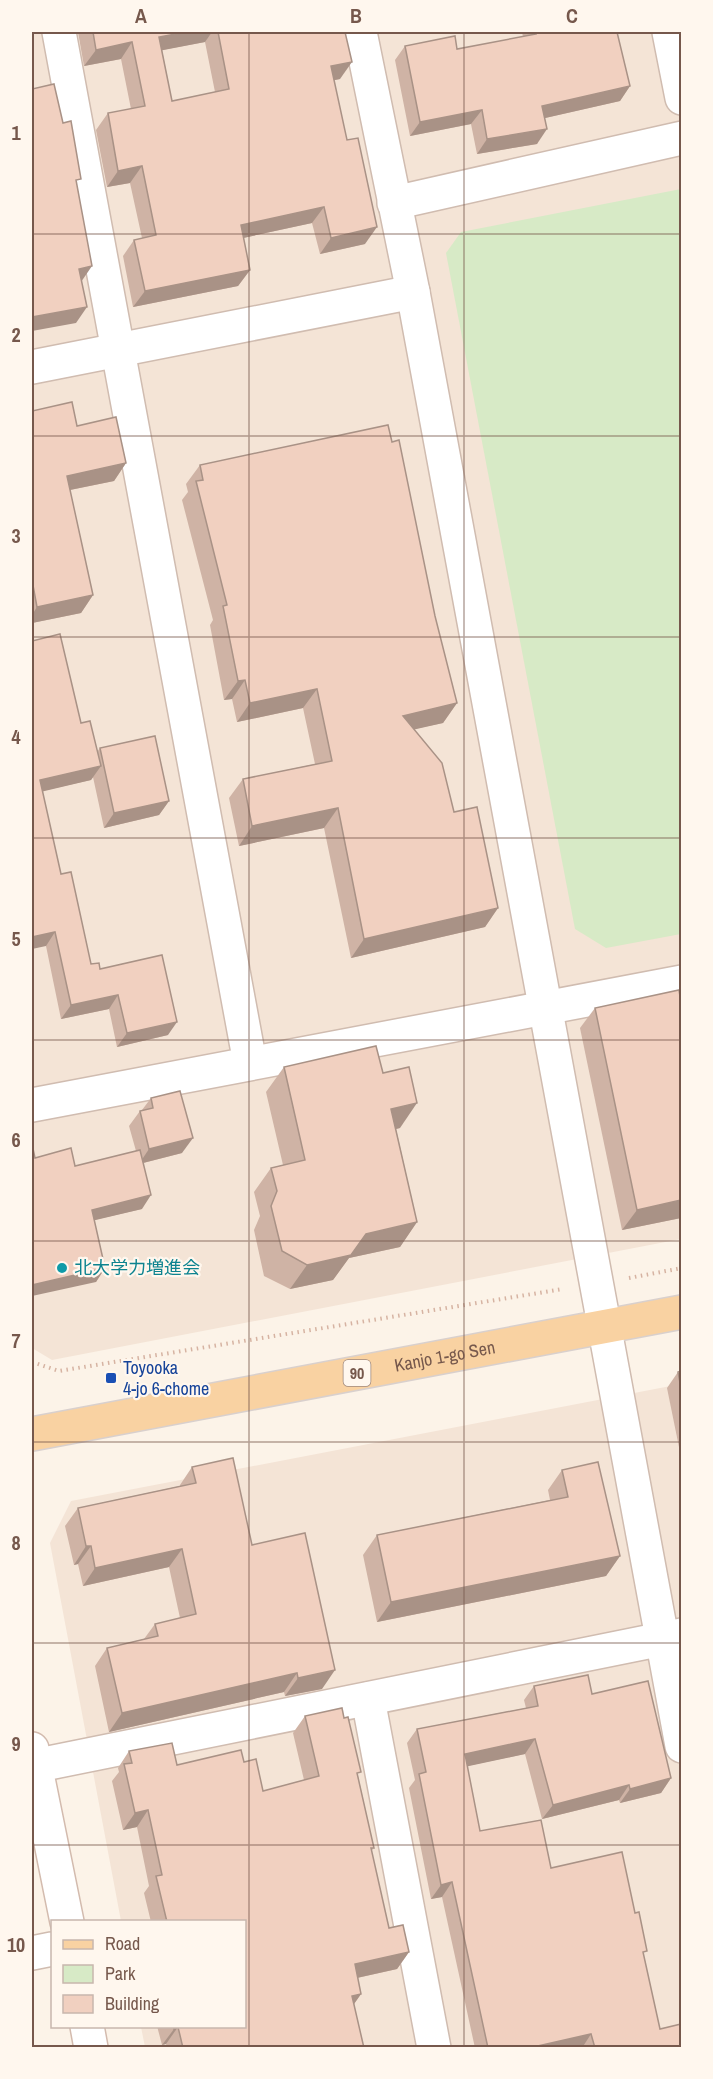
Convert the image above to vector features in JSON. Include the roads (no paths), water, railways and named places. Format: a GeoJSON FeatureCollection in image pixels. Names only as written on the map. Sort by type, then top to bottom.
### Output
{"type":"FeatureCollection","features":[{"type":"Feature","properties":{"kind":"main road","name":"Kanjo 1-go Sen"},"geometry":{"type":"LineString","coordinates":[[32,1434],[681,1312]]}},
{"type":"Feature","properties":{"kind":"street"},"geometry":{"type":"LineString","coordinates":[[59,32],[120,350],[250,1064]]}},
{"type":"Feature","properties":{"kind":"street"},"geometry":{"type":"LineString","coordinates":[[360,32],[413,292],[547,1008],[603,1327],[671,1637],[681,1746]]}},
{"type":"Feature","properties":{"kind":"street"},"geometry":{"type":"LineString","coordinates":[[669,32],[681,98]]}},
{"type":"Feature","properties":{"kind":"street"},"geometry":{"type":"LineString","coordinates":[[394,204],[681,138]]}},
{"type":"Feature","properties":{"kind":"street"},"geometry":{"type":"LineString","coordinates":[[32,367],[413,292]]}},
{"type":"Feature","properties":{"kind":"street"},"geometry":{"type":"LineString","coordinates":[[32,1105],[681,982]]}},
{"type":"Feature","properties":{"kind":"street"},"geometry":{"type":"LineString","coordinates":[[67,1920],[33,1758],[368,1700],[671,1637]]}},
{"type":"Feature","properties":{"kind":"street"},"geometry":{"type":"LineString","coordinates":[[368,1700],[434,2048]]}},
{"type":"Feature","properties":{"kind":"street"},"geometry":{"type":"LineString","coordinates":[[32,1953],[51,1949]]}},
{"type":"Feature","properties":{"kind":"street"},"geometry":{"type":"LineString","coordinates":[[87,2028],[91,2048]]}},
{"type":"Feature","properties":{"kind":"place","name":"北大学力増進会"},"geometry":{"type":"Point","coordinates":[62,1268]}},
{"type":"Feature","properties":{"kind":"place","name":"Toyooka 4-jo 6-chome"},"geometry":{"type":"Point","coordinates":[111,1378]}}]}
